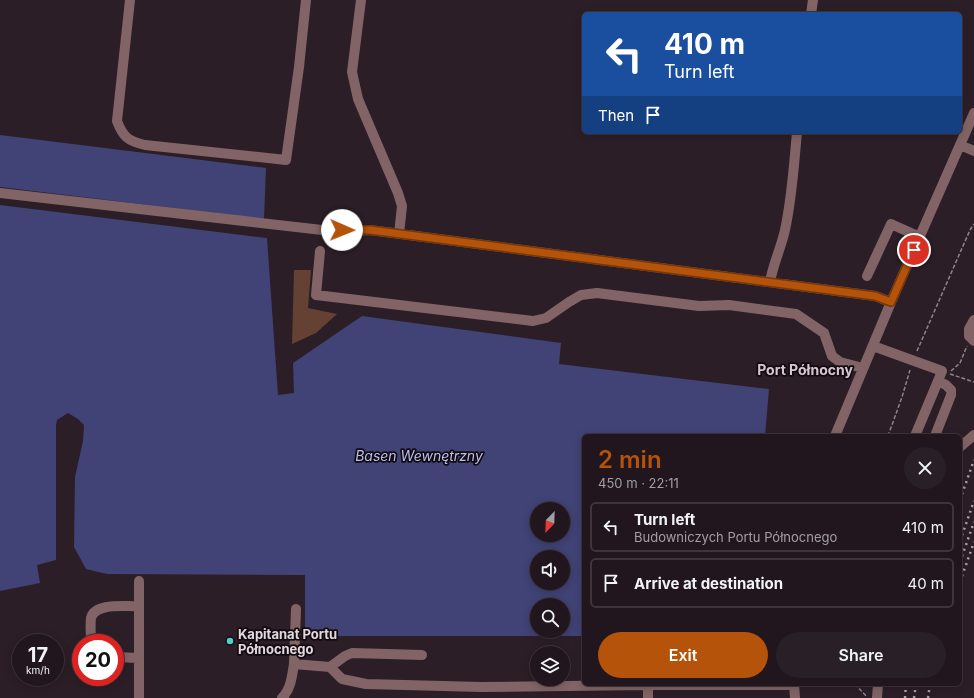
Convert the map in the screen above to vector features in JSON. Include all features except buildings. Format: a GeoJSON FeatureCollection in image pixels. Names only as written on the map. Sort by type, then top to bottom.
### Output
{"type":"FeatureCollection","features":[{"type":"Feature","properties":{"kind":"street"},"geometry":{"type":"LineString","coordinates":[[130,0],[117,121],[120,131],[134,142],[145,145],[286,160],[299,67],[306,0]]}},
{"type":"Feature","properties":{"kind":"street"},"geometry":{"type":"LineString","coordinates":[[361,0],[352,72],[358,99],[402,206],[399,234]]}},
{"type":"Feature","properties":{"kind":"street"},"geometry":{"type":"LineString","coordinates":[[811,12],[813,0]]}},
{"type":"Feature","properties":{"kind":"street"},"geometry":{"type":"LineString","coordinates":[[836,434],[891,302],[974,112]]}},
{"type":"Feature","properties":{"kind":"street"},"geometry":{"type":"LineString","coordinates":[[770,282],[772,269],[780,250],[786,228],[797,134]]}},
{"type":"Feature","properties":{"kind":"street"},"geometry":{"type":"LineString","coordinates":[[960,145],[974,151]]}},
{"type":"Feature","properties":{"kind":"street"},"geometry":{"type":"LineString","coordinates":[[0,193],[331,231],[370,230],[875,296],[891,302]]}},
{"type":"Feature","properties":{"kind":"street"},"geometry":{"type":"LineString","coordinates":[[867,276],[891,224],[920,237]]}},
{"type":"Feature","properties":{"kind":"street"},"geometry":{"type":"LineString","coordinates":[[320,251],[316,295],[533,321],[546,318],[582,295],[597,293],[699,306],[729,305],[796,314],[824,333],[832,356],[840,362],[863,368]]}},
{"type":"Feature","properties":{"kind":"street"},"geometry":{"type":"LineString","coordinates":[[970,343],[968,329],[974,320]]}},
{"type":"Feature","properties":{"kind":"street"},"geometry":{"type":"LineString","coordinates":[[873,346],[942,371],[916,434]]}},
{"type":"Feature","properties":{"kind":"street"},"geometry":{"type":"LineString","coordinates":[[936,434],[952,390],[938,381]]}},
{"type":"Feature","properties":{"kind":"street"},"geometry":{"type":"LineString","coordinates":[[962,445],[974,435]]}},
{"type":"Feature","properties":{"kind":"street"},"geometry":{"type":"LineString","coordinates":[[139,581],[140,698]]}},
{"type":"Feature","properties":{"kind":"street"},"geometry":{"type":"LineString","coordinates":[[91,634],[91,617],[96,610],[103,607],[139,606]]}},
{"type":"Feature","properties":{"kind":"street"},"geometry":{"type":"LineString","coordinates":[[282,698],[287,693],[294,664],[296,609]]}},
{"type":"Feature","properties":{"kind":"street"},"geometry":{"type":"LineString","coordinates":[[330,667],[345,656],[352,653],[422,655]]}},
{"type":"Feature","properties":{"kind":"street"},"geometry":{"type":"LineString","coordinates":[[124,657],[140,658]]}},
{"type":"Feature","properties":{"kind":"street"},"geometry":{"type":"LineString","coordinates":[[294,664],[330,667],[342,679],[366,684],[481,688],[582,686]]}},
{"type":"Feature","properties":{"kind":"street"},"geometry":{"type":"LineString","coordinates":[[648,686],[648,698]]}},
{"type":"Feature","properties":{"kind":"street"},"geometry":{"type":"LineString","coordinates":[[794,686],[795,698]]}},
{"type":"Feature","properties":{"kind":"street"},"geometry":{"type":"LineString","coordinates":[[877,698],[878,686]]}},
{"type":"Feature","properties":{"kind":"path"},"geometry":{"type":"LineString","coordinates":[[889,434],[913,360],[974,224]]}},
{"type":"Feature","properties":{"kind":"path"},"geometry":{"type":"LineString","coordinates":[[970,343],[960,363],[950,374],[974,382]]}},
{"type":"Feature","properties":{"kind":"path"},"geometry":{"type":"LineString","coordinates":[[857,686],[868,698]]}},
{"type":"Feature","properties":{"kind":"shaded area"},"geometry":{"type":"Polygon","coordinates":[[[294,270],[311,270],[308,308],[337,314],[316,333],[292,344],[294,270]]]}},
{"type":"Feature","properties":{"kind":"water"},"geometry":{"type":"Polygon","coordinates":[[[0,135],[266,168],[264,219],[0,187],[0,135]]]}},
{"type":"Feature","properties":{"kind":"water","name":"Basen Wewnętrzny"},"geometry":{"type":"Polygon","coordinates":[[[0,205],[267,238],[278,395],[294,393],[293,363],[362,316],[561,343],[559,364],[769,389],[765,434],[582,434],[582,636],[570,636],[570,598],[530,598],[530,636],[305,636],[305,575],[107,574],[86,569],[74,547],[75,477],[83,441],[84,425],[68,413],[57,420],[56,425],[56,560],[37,565],[40,583],[0,591],[0,205]]]}},
{"type":"Feature","properties":{"kind":"railway"},"geometry":{"type":"LineString","coordinates":[[962,494],[974,460]]}},
{"type":"Feature","properties":{"kind":"railway"},"geometry":{"type":"LineString","coordinates":[[962,535],[974,501]]}},
{"type":"Feature","properties":{"kind":"railway"},"geometry":{"type":"LineString","coordinates":[[962,556],[974,522]]}},
{"type":"Feature","properties":{"kind":"railway"},"geometry":{"type":"LineString","coordinates":[[962,576],[974,542]]}},
{"type":"Feature","properties":{"kind":"railway"},"geometry":{"type":"LineString","coordinates":[[905,698],[906,686]]}},
{"type":"Feature","properties":{"kind":"railway"},"geometry":{"type":"LineString","coordinates":[[914,698],[916,686]]}},
{"type":"Feature","properties":{"kind":"railway"},"geometry":{"type":"LineString","coordinates":[[928,698],[930,686]]}},
{"type":"Feature","properties":{"kind":"place","name":"Kapitanat Portu Północnego"},"geometry":{"type":"Point","coordinates":[230,641]}},
{"type":"Feature","properties":{"kind":"district","name":"Port Północny"},"geometry":{"type":"Point","coordinates":[805,370]}},
{"type":"Feature","properties":{"kind":"route"},"geometry":{"type":"LineString","coordinates":[[342,230],[370,230],[875,296],[891,302],[914,250]]}}]}
